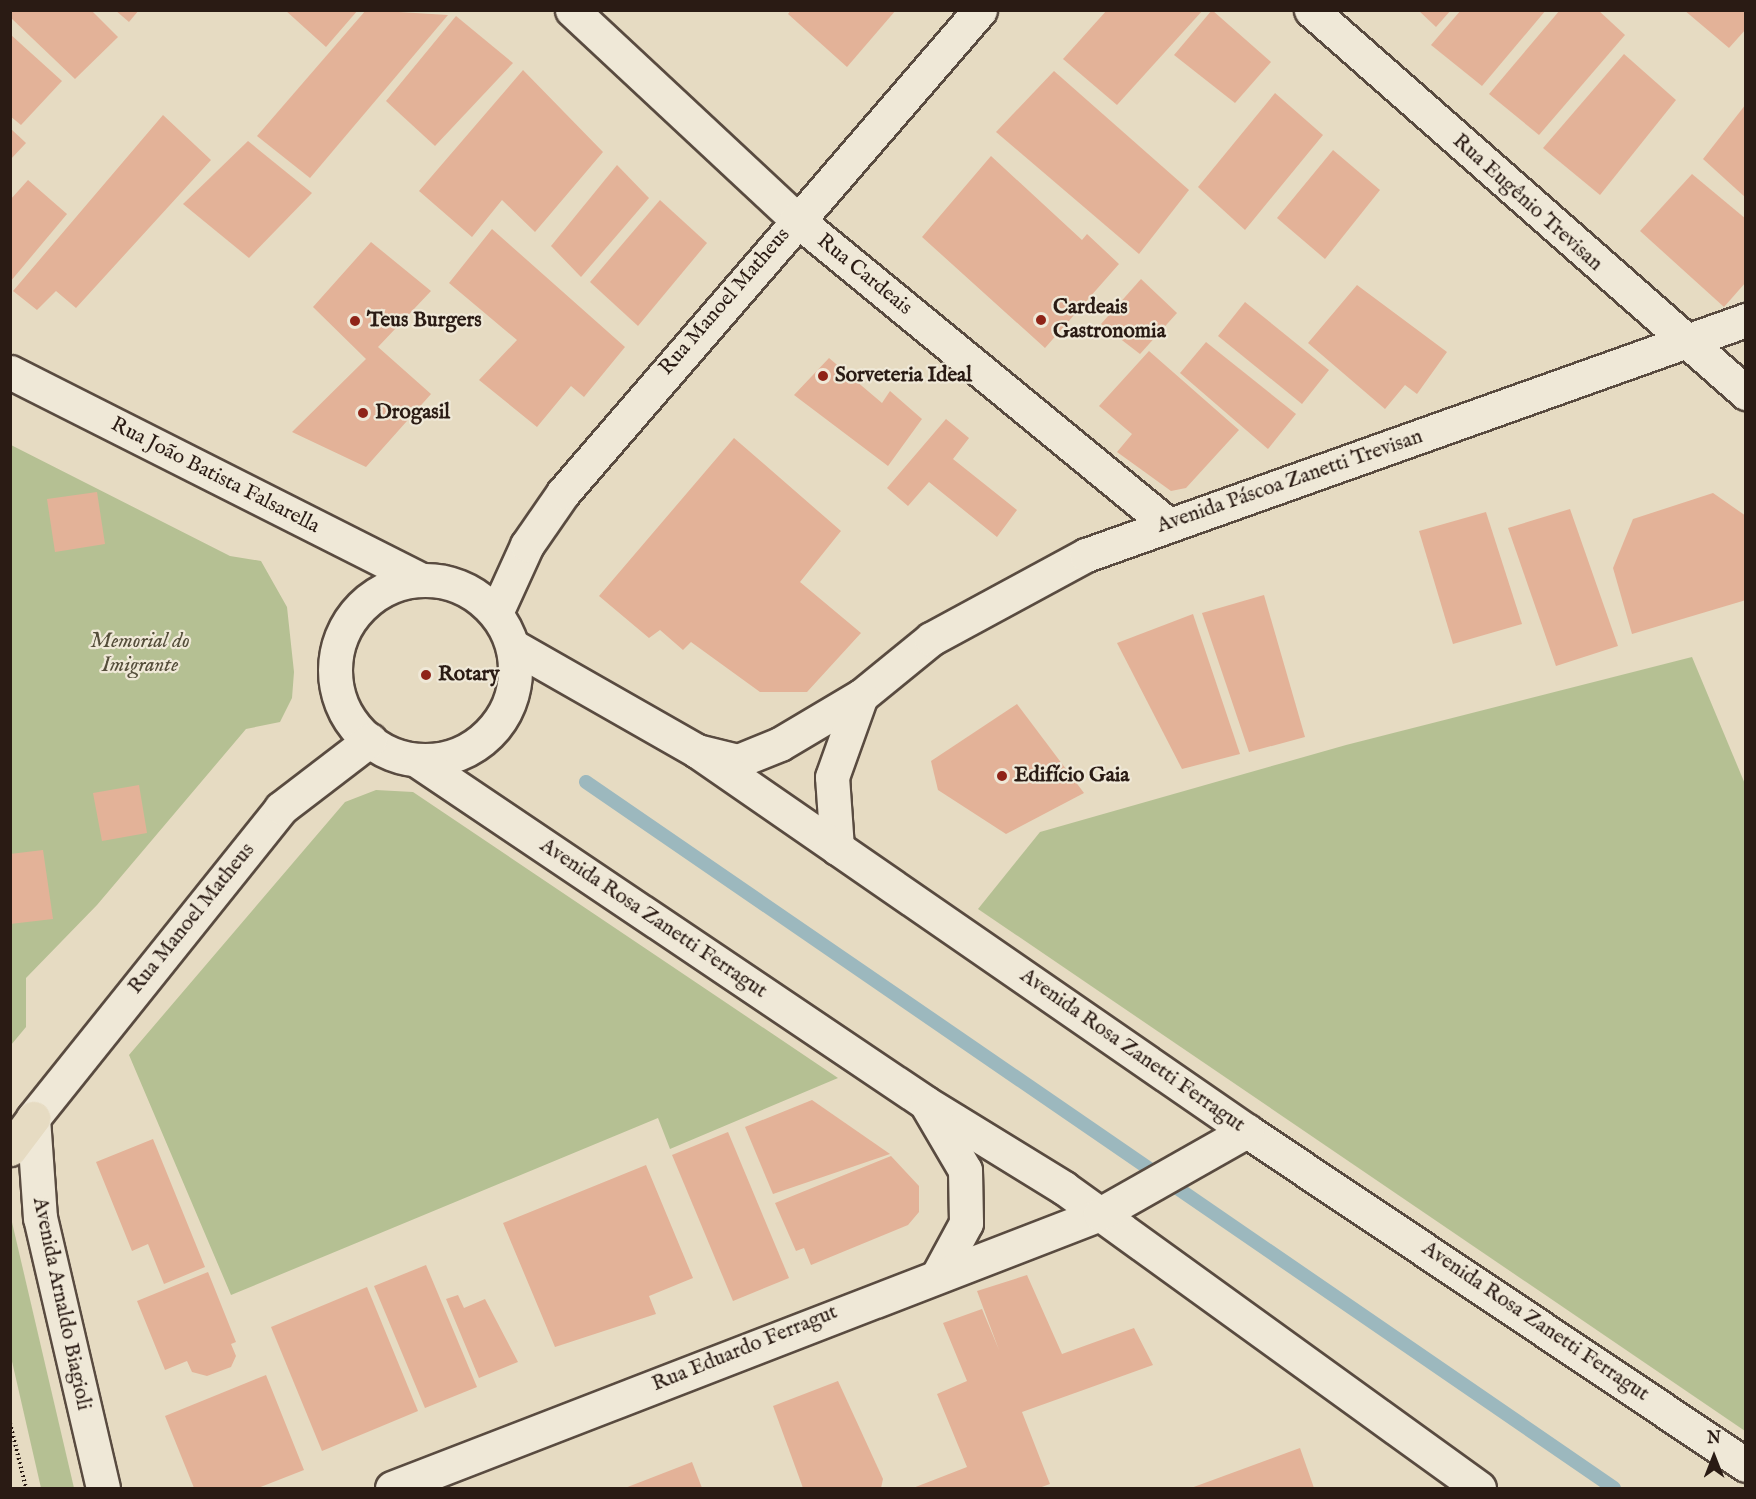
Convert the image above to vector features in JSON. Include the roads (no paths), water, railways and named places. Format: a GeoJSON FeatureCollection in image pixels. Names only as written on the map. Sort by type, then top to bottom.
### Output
{"type":"FeatureCollection","features":[{"type":"Feature","properties":{"kind":"main road","name":"Rua Cardeais"},"geometry":{"type":"LineString","coordinates":[[572,10],[796,219],[1169,525]]}},
{"type":"Feature","properties":{"kind":"main road","name":"Rua Manoel Matheus"},"geometry":{"type":"LineString","coordinates":[[496,613],[527,545],[563,493],[796,219],[981,10]]}},
{"type":"Feature","properties":{"kind":"main road","name":"Rua Eugênio Trevisan"},"geometry":{"type":"LineString","coordinates":[[1311,10],[1688,345],[1746,393]]}},
{"type":"Feature","properties":{"kind":"main road","name":"Avenida Páscoa Zanetti Trevisan"},"geometry":{"type":"LineString","coordinates":[[697,751],[738,761],[780,744],[861,696],[930,639],[1086,555],[1688,345],[1746,320]]}},
{"type":"Feature","properties":{"kind":"main road","name":"Rua João Batista Falsarella"},"geometry":{"type":"LineString","coordinates":[[10,372],[420,579]]}},
{"type":"Feature","properties":{"kind":"main road"},"geometry":{"type":"LineString","coordinates":[[420,579],[448,582],[475,594],[496,613],[513,646],[517,676],[510,704],[495,728],[465,751],[418,760],[395,755],[355,728],[335,682],[342,634],[373,596],[420,579]]}},
{"type":"Feature","properties":{"kind":"main road","name":"Avenida Rosa Zanetti Ferragut"},"geometry":{"type":"LineString","coordinates":[[513,646],[697,751],[1247,1131],[1746,1465]]}},
{"type":"Feature","properties":{"kind":"main road"},"geometry":{"type":"LineString","coordinates":[[837,848],[832,777],[861,696]]}},
{"type":"Feature","properties":{"kind":"main road","name":"Rua Manoel Matheus"},"geometry":{"type":"LineString","coordinates":[[33,1118],[281,808],[370,740]]}},
{"type":"Feature","properties":{"kind":"main road","name":"Avenida Rosa Zanetti Ferragut"},"geometry":{"type":"LineString","coordinates":[[418,760],[926,1103],[1100,1214],[1479,1488]]}},
{"type":"Feature","properties":{"kind":"main road"},"geometry":{"type":"LineString","coordinates":[[926,1103],[965,1170],[966,1223],[939,1273]]}},
{"type":"Feature","properties":{"kind":"main road"},"geometry":{"type":"LineString","coordinates":[[10,1149],[33,1118]]}},
{"type":"Feature","properties":{"kind":"main road","name":"Avenida Arnaldo Biagioli"},"geometry":{"type":"LineString","coordinates":[[33,1118],[40,1218],[103,1488]]}},
{"type":"Feature","properties":{"kind":"main road","name":"Rua Eduardo Ferragut"},"geometry":{"type":"LineString","coordinates":[[392,1488],[939,1273],[1100,1214],[1247,1131]]}},
{"type":"Feature","properties":{"kind":"waterway"},"geometry":{"type":"LineString","coordinates":[[586,782],[1614,1488]]}},
{"type":"Feature","properties":{"kind":"place","name":"Cardeais Gastronomia"},"geometry":{"type":"Point","coordinates":[1041,320]}},
{"type":"Feature","properties":{"kind":"place","name":"Teus Burgers"},"geometry":{"type":"Point","coordinates":[355,321]}},
{"type":"Feature","properties":{"kind":"place","name":"Sorveteria Ideal"},"geometry":{"type":"Point","coordinates":[823,376]}},
{"type":"Feature","properties":{"kind":"place","name":"Drogasil"},"geometry":{"type":"Point","coordinates":[363,413]}},
{"type":"Feature","properties":{"kind":"place","name":"Rotary"},"geometry":{"type":"Point","coordinates":[426,675]}},
{"type":"Feature","properties":{"kind":"place","name":"Edifício Gaia"},"geometry":{"type":"Point","coordinates":[1002,776]}},
{"type":"Feature","properties":{"kind":"park label","name":"Memorial do Imigrante"},"geometry":{"type":"Point","coordinates":[140,654]}}]}
